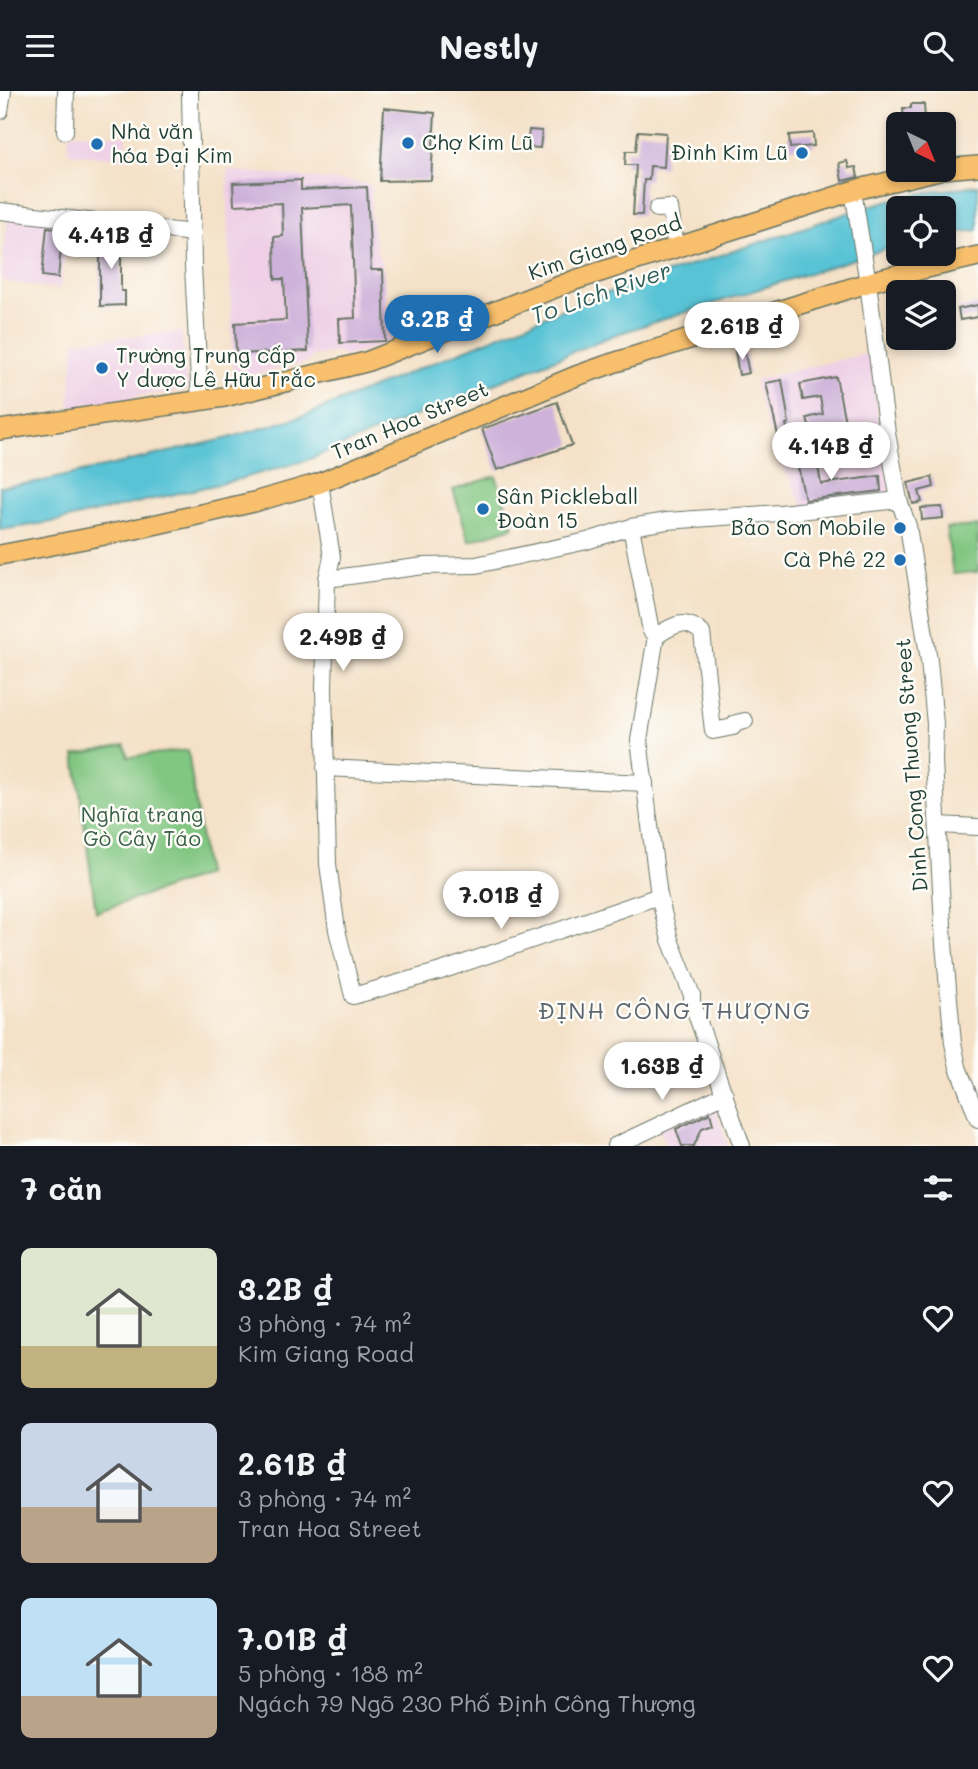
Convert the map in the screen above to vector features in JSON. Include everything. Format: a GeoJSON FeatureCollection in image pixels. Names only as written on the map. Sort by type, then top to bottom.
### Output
{"type":"FeatureCollection","features":[{"type":"Feature","properties":{"kind":"main road","name":"Kim Giang Road"},"geometry":{"type":"LineString","coordinates":[[956,168],[978,166]]}},
{"type":"Feature","properties":{"kind":"main road","name":"Kim Giang Road"},"geometry":{"type":"LineString","coordinates":[[0,430],[200,401],[366,362],[575,280],[901,182]]}},
{"type":"Feature","properties":{"kind":"main road","name":"Tran Hoa Street"},"geometry":{"type":"LineString","coordinates":[[0,555],[131,530],[254,502],[320,483],[576,376],[867,275],[978,256]]}},
{"type":"Feature","properties":{"kind":"street"},"geometry":{"type":"LineString","coordinates":[[0,111],[3,91]]}},
{"type":"Feature","properties":{"kind":"street"},"geometry":{"type":"LineString","coordinates":[[65,131],[66,91]]}},
{"type":"Feature","properties":{"kind":"street"},"geometry":{"type":"LineString","coordinates":[[190,91],[200,401]]}},
{"type":"Feature","properties":{"kind":"street","name":"Dinh Cong Thuong Street"},"geometry":{"type":"LineString","coordinates":[[854,197],[867,275],[880,388],[899,500],[908,526],[929,661],[944,955],[953,1043],[958,1067],[978,1119]]}},
{"type":"Feature","properties":{"kind":"street"},"geometry":{"type":"LineString","coordinates":[[657,209],[670,208],[676,248]]}},
{"type":"Feature","properties":{"kind":"street"},"geometry":{"type":"LineString","coordinates":[[0,211],[193,233]]}},
{"type":"Feature","properties":{"kind":"street"},"geometry":{"type":"LineString","coordinates":[[320,483],[332,557],[327,579],[325,768],[328,864],[337,930],[353,996],[441,971],[659,896]]}},
{"type":"Feature","properties":{"kind":"street"},"geometry":{"type":"LineString","coordinates":[[327,579],[424,566],[476,565],[587,541],[631,527],[667,521],[780,513],[899,500]]}},
{"type":"Feature","properties":{"kind":"street"},"geometry":{"type":"LineString","coordinates":[[631,527],[651,631],[656,636]]}},
{"type":"Feature","properties":{"kind":"street"},"geometry":{"type":"LineString","coordinates":[[742,1146],[672,944],[659,896],[639,740],[656,636],[683,622],[702,633],[713,731],[733,727],[736,723],[745,721]]}},
{"type":"Feature","properties":{"kind":"street"},"geometry":{"type":"LineString","coordinates":[[325,768],[645,783]]}},
{"type":"Feature","properties":{"kind":"street"},"geometry":{"type":"LineString","coordinates":[[939,825],[978,827]]}},
{"type":"Feature","properties":{"kind":"street"},"geometry":{"type":"LineString","coordinates":[[615,1146],[725,1094]]}},
{"type":"Feature","properties":{"kind":"shaded area","name":"Nhà văn hóa Đại Kim"},"geometry":{"type":"Polygon","coordinates":[[[69,133],[126,135],[127,159],[68,153],[69,133]]]}},
{"type":"Feature","properties":{"kind":"shaded area"},"geometry":{"type":"Polygon","coordinates":[[[227,170],[371,184],[371,215],[383,270],[391,342],[344,357],[338,352],[312,356],[309,362],[241,377],[233,370],[227,170]]]}},
{"type":"Feature","properties":{"kind":"shaded area"},"geometry":{"type":"Polygon","coordinates":[[[8,215],[68,222],[60,289],[1,281],[8,215]]]}},
{"type":"Feature","properties":{"kind":"shaded area"},"geometry":{"type":"Polygon","coordinates":[[[181,332],[188,390],[69,407],[75,341],[181,332]]]}},
{"type":"Feature","properties":{"kind":"shaded area"},"geometry":{"type":"Polygon","coordinates":[[[869,353],[891,497],[804,507],[783,466],[776,438],[768,430],[754,380],[869,353]]]}},
{"type":"Feature","properties":{"kind":"shaded area"},"geometry":{"type":"Polygon","coordinates":[[[713,1099],[728,1146],[667,1146],[658,1127],[713,1099]]]}},
{"type":"Feature","properties":{"kind":"green space","name":"Sân Pickleball Đoàn 15"},"geometry":{"type":"Polygon","coordinates":[[[496,476],[513,527],[469,541],[453,490],[496,476]]]}},
{"type":"Feature","properties":{"kind":"green space"},"geometry":{"type":"Polygon","coordinates":[[[978,526],[978,572],[953,574],[946,528],[978,526]]]}},
{"type":"Feature","properties":{"kind":"green space","name":"Nghĩa trang Gò Cây Táo"},"geometry":{"type":"Polygon","coordinates":[[[125,745],[128,757],[188,750],[206,875],[96,912],[75,755],[125,745]]]}},
{"type":"Feature","properties":{"kind":"water"},"geometry":{"type":"Polygon","coordinates":[[[978,185],[978,230],[956,233],[956,196],[904,196],[978,185]]]}},
{"type":"Feature","properties":{"kind":"water"},"geometry":{"type":"Polygon","coordinates":[[[886,201],[886,249],[614,335],[307,460],[236,480],[58,521],[0,530],[0,487],[39,482],[229,438],[309,414],[580,302],[886,201]]]}},
{"type":"Feature","properties":{"kind":"building"},"geometry":{"type":"Polygon","coordinates":[[[911,104],[924,104],[924,112],[903,112],[903,108],[911,108],[911,104]]]}},
{"type":"Feature","properties":{"kind":"building","name":"Chợ Kim Lũ"},"geometry":{"type":"Polygon","coordinates":[[[384,108],[435,113],[431,180],[380,181],[384,108]]]}},
{"type":"Feature","properties":{"kind":"building"},"geometry":{"type":"Polygon","coordinates":[[[529,130],[542,131],[540,148],[527,147],[529,130]]]}},
{"type":"Feature","properties":{"kind":"building"},"geometry":{"type":"Polygon","coordinates":[[[638,131],[666,133],[664,167],[650,166],[649,180],[644,180],[642,215],[633,215],[636,165],[625,165],[626,151],[636,151],[638,131]]]}},
{"type":"Feature","properties":{"kind":"building"},"geometry":{"type":"Polygon","coordinates":[[[813,133],[814,146],[790,148],[789,135],[813,133]]]}},
{"type":"Feature","properties":{"kind":"building"},"geometry":{"type":"Polygon","coordinates":[[[847,161],[849,168],[856,167],[858,177],[842,181],[839,163],[847,161]]]}},
{"type":"Feature","properties":{"kind":"building"},"geometry":{"type":"Polygon","coordinates":[[[301,180],[301,190],[367,187],[371,270],[383,270],[385,341],[340,343],[339,319],[355,318],[351,205],[302,208],[308,351],[236,354],[235,323],[286,320],[284,279],[275,279],[274,237],[283,236],[282,203],[234,205],[233,183],[301,180]]]}},
{"type":"Feature","properties":{"kind":"building"},"geometry":{"type":"Polygon","coordinates":[[[47,227],[63,229],[58,278],[42,276],[47,227]]]}},
{"type":"Feature","properties":{"kind":"building"},"geometry":{"type":"Polygon","coordinates":[[[125,236],[125,251],[121,251],[121,291],[125,291],[125,305],[100,306],[100,237],[125,236]]]}},
{"type":"Feature","properties":{"kind":"building"},"geometry":{"type":"Polygon","coordinates":[[[978,305],[978,317],[960,320],[958,309],[978,305]]]}},
{"type":"Feature","properties":{"kind":"building"},"geometry":{"type":"Polygon","coordinates":[[[744,349],[749,373],[739,375],[735,351],[744,349]]]}},
{"type":"Feature","properties":{"kind":"building"},"geometry":{"type":"Polygon","coordinates":[[[836,377],[846,427],[811,434],[807,418],[823,414],[820,397],[803,400],[800,384],[836,377]]]}},
{"type":"Feature","properties":{"kind":"building"},"geometry":{"type":"Polygon","coordinates":[[[782,380],[789,423],[786,424],[794,461],[784,462],[766,383],[782,380]]]}},
{"type":"Feature","properties":{"kind":"building"},"geometry":{"type":"Polygon","coordinates":[[[557,402],[572,445],[497,470],[482,429],[557,402]]]}},
{"type":"Feature","properties":{"kind":"building"},"geometry":{"type":"Polygon","coordinates":[[[816,454],[821,484],[880,476],[881,491],[805,500],[796,457],[816,454]]]}},
{"type":"Feature","properties":{"kind":"building"},"geometry":{"type":"Polygon","coordinates":[[[932,477],[934,487],[919,491],[922,502],[913,504],[908,483],[932,477]]]}},
{"type":"Feature","properties":{"kind":"building"},"geometry":{"type":"Polygon","coordinates":[[[942,507],[943,518],[922,520],[921,508],[942,507]]]}},
{"type":"Feature","properties":{"kind":"building"},"geometry":{"type":"Polygon","coordinates":[[[710,1113],[713,1124],[702,1128],[694,1146],[682,1146],[676,1129],[710,1113]]]}},
{"type":"Feature","properties":{"kind":"place","name":"Chợ Kim Lũ"},"geometry":{"type":"Point","coordinates":[408,143]}},
{"type":"Feature","properties":{"kind":"place","name":"Nhà văn hóa Đại Kim"},"geometry":{"type":"Point","coordinates":[97,144]}},
{"type":"Feature","properties":{"kind":"place","name":"Đình Kim Lũ"},"geometry":{"type":"Point","coordinates":[802,153]}},
{"type":"Feature","properties":{"kind":"place","name":"Trường Trung cấp Y dược Lê Hữu Trắc"},"geometry":{"type":"Point","coordinates":[102,368]}},
{"type":"Feature","properties":{"kind":"place","name":"Sân Pickleball Đoàn 15"},"geometry":{"type":"Point","coordinates":[483,509]}},
{"type":"Feature","properties":{"kind":"place","name":"Bảo Sơn Mobile"},"geometry":{"type":"Point","coordinates":[900,528]}},
{"type":"Feature","properties":{"kind":"place","name":"Cà Phê 22"},"geometry":{"type":"Point","coordinates":[900,560]}},
{"type":"Feature","properties":{"kind":"district","name":"ĐỊNH CÔNG THƯỢNG"},"geometry":{"type":"Point","coordinates":[675,1011]}},
{"type":"Feature","properties":{"kind":"water label","name":"To Lich River"},"geometry":{"type":"Point","coordinates":[601,293]}}]}
